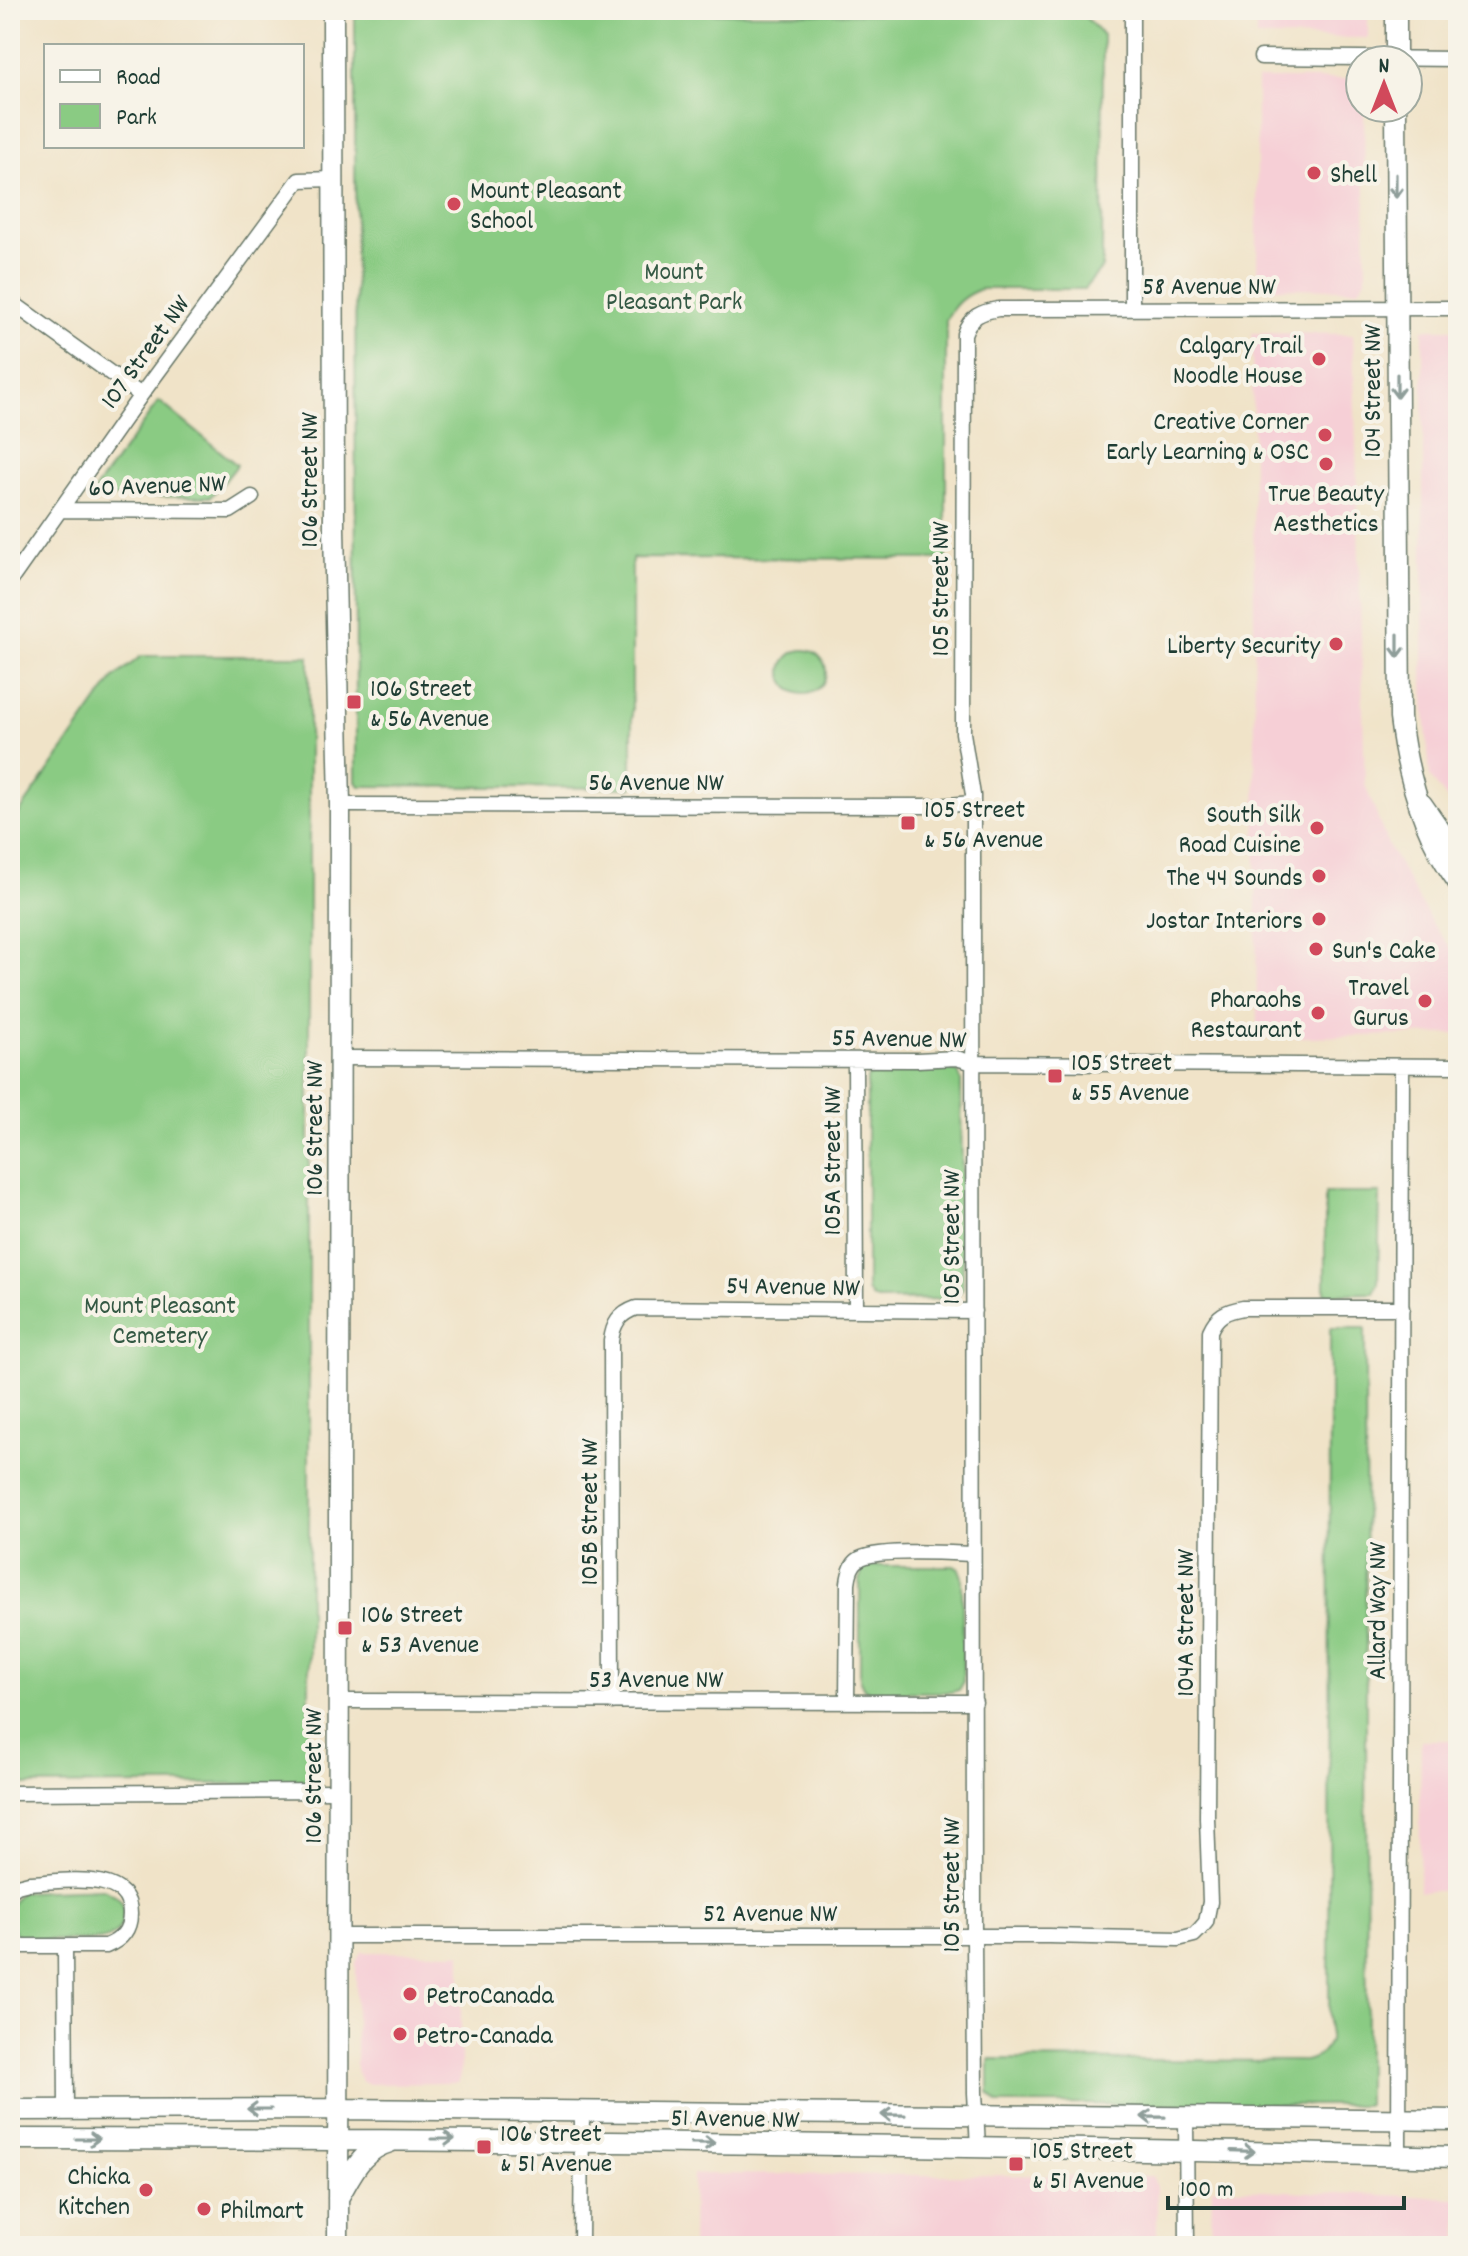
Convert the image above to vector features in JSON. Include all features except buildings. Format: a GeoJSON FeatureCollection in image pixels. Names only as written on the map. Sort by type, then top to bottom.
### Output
{"type":"FeatureCollection","features":[{"type":"Feature","properties":{"kind":"main road","name":"106 Street NW"},"geometry":{"type":"LineString","coordinates":[[333,10],[334,528],[340,805],[338,2246]]}},
{"type":"Feature","properties":{"kind":"main road"},"geometry":{"type":"LineString","coordinates":[[1396,10],[1396,44]]}},
{"type":"Feature","properties":{"kind":"main road","name":"104 Street NW"},"geometry":{"type":"LineString","coordinates":[[1396,124],[1398,677],[1401,724],[1411,777],[1428,827],[1458,882]]}},
{"type":"Feature","properties":{"kind":"main road","name":"51 Avenue NW"},"geometry":{"type":"LineString","coordinates":[[10,2110],[337,2109],[1458,2120]]}},
{"type":"Feature","properties":{"kind":"main road","name":"51 Avenue NW"},"geometry":{"type":"LineString","coordinates":[[10,2139],[581,2140],[1186,2149],[1458,2157]]}},
{"type":"Feature","properties":{"kind":"main road"},"geometry":{"type":"LineString","coordinates":[[338,2198],[363,2156],[380,2145],[400,2139]]}},
{"type":"Feature","properties":{"kind":"street"},"geometry":{"type":"LineString","coordinates":[[1132,10],[1132,309]]}},
{"type":"Feature","properties":{"kind":"street"},"geometry":{"type":"LineString","coordinates":[[1261,57],[1344,58]]}},
{"type":"Feature","properties":{"kind":"street"},"geometry":{"type":"LineString","coordinates":[[1424,59],[1458,59]]}},
{"type":"Feature","properties":{"kind":"street","name":"107 Street NW"},"geometry":{"type":"LineString","coordinates":[[10,581],[141,395],[299,180],[333,179]]}},
{"type":"Feature","properties":{"kind":"street"},"geometry":{"type":"LineString","coordinates":[[10,301],[141,395]]}},
{"type":"Feature","properties":{"kind":"street","name":"58 Avenue NW"},"geometry":{"type":"LineString","coordinates":[[966,327],[977,314],[998,309],[1458,308]]}},
{"type":"Feature","properties":{"kind":"street","name":"105 Street NW"},"geometry":{"type":"LineString","coordinates":[[966,327],[962,341],[963,733],[972,803],[974,1937],[978,2147]]}},
{"type":"Feature","properties":{"kind":"street","name":"60 Avenue NW"},"geometry":{"type":"LineString","coordinates":[[60,510],[230,511],[252,497]]}},
{"type":"Feature","properties":{"kind":"street"},"geometry":{"type":"LineString","coordinates":[[1411,777],[1458,851]]}},
{"type":"Feature","properties":{"kind":"street","name":"56 Avenue NW"},"geometry":{"type":"LineString","coordinates":[[340,805],[937,806],[972,803]]}},
{"type":"Feature","properties":{"kind":"street","name":"55 Avenue NW"},"geometry":{"type":"LineString","coordinates":[[339,1058],[956,1058],[974,1063],[1458,1066]]}},
{"type":"Feature","properties":{"kind":"street","name":"105A Street NW"},"geometry":{"type":"LineString","coordinates":[[855,1060],[856,1310]]}},
{"type":"Feature","properties":{"kind":"street","name":"Allard Way NW"},"geometry":{"type":"LineString","coordinates":[[1399,2155],[1402,1066]]}},
{"type":"Feature","properties":{"kind":"street","name":"54 Avenue NW"},"geometry":{"type":"LineString","coordinates":[[616,1322],[636,1308],[974,1311]]}},
{"type":"Feature","properties":{"kind":"street","name":"104A Street NW"},"geometry":{"type":"LineString","coordinates":[[1200,1929],[1206,1922],[1210,1902],[1207,1818],[1210,1331],[1218,1316],[1243,1308],[1402,1308]]}},
{"type":"Feature","properties":{"kind":"street","name":"105B Street NW"},"geometry":{"type":"LineString","coordinates":[[612,1702],[611,1341],[616,1322]]}},
{"type":"Feature","properties":{"kind":"street"},"geometry":{"type":"LineString","coordinates":[[847,1701],[848,1583],[853,1566],[863,1557],[878,1553],[973,1554]]}},
{"type":"Feature","properties":{"kind":"street","name":"53 Avenue NW"},"geometry":{"type":"LineString","coordinates":[[338,1701],[975,1702]]}},
{"type":"Feature","properties":{"kind":"street"},"geometry":{"type":"LineString","coordinates":[[10,1793],[338,1791]]}},
{"type":"Feature","properties":{"kind":"street"},"geometry":{"type":"LineString","coordinates":[[10,1891],[29,1883],[104,1882],[117,1886],[130,1903],[130,1924],[116,1942],[106,1946],[19,1946],[10,1939]]}},
{"type":"Feature","properties":{"kind":"street","name":"52 Avenue NW"},"geometry":{"type":"LineString","coordinates":[[338,1936],[1178,1939],[1194,1935],[1200,1929]]}},
{"type":"Feature","properties":{"kind":"street"},"geometry":{"type":"LineString","coordinates":[[65,1946],[66,2110]]}},
{"type":"Feature","properties":{"kind":"street"},"geometry":{"type":"LineString","coordinates":[[581,2246],[582,2111]]}},
{"type":"Feature","properties":{"kind":"street"},"geometry":{"type":"LineString","coordinates":[[1186,2118],[1187,2246]]}},
{"type":"Feature","properties":{"kind":"shaded area"},"geometry":{"type":"Polygon","coordinates":[[[1256,10],[1368,10],[1368,38],[1256,37],[1256,10]]]}},
{"type":"Feature","properties":{"kind":"shaded area"},"geometry":{"type":"Polygon","coordinates":[[[1257,79],[1344,79],[1344,124],[1364,124],[1366,279],[1359,289],[1257,288],[1257,79]]]}},
{"type":"Feature","properties":{"kind":"shaded area"},"geometry":{"type":"Polygon","coordinates":[[[1423,329],[1458,329],[1458,814],[1430,777],[1423,686],[1423,329]]]}},
{"type":"Feature","properties":{"kind":"shaded area"},"geometry":{"type":"Polygon","coordinates":[[[1252,333],[1353,334],[1365,784],[1388,845],[1432,923],[1458,957],[1458,1034],[1257,1038],[1252,333]]]}},
{"type":"Feature","properties":{"kind":"shaded area"},"geometry":{"type":"Polygon","coordinates":[[[1421,1740],[1458,1740],[1458,1891],[1419,1891],[1421,1740]]]}},
{"type":"Feature","properties":{"kind":"shaded area"},"geometry":{"type":"Polygon","coordinates":[[[362,1952],[461,1953],[461,2070],[458,2083],[367,2084],[361,2081],[356,2070],[356,1962],[362,1952]]]}},
{"type":"Feature","properties":{"kind":"shaded area"},"geometry":{"type":"Polygon","coordinates":[[[693,2174],[1152,2176],[1157,2186],[1157,2246],[692,2246],[693,2174]]]}},
{"type":"Feature","properties":{"kind":"shaded area"},"geometry":{"type":"Polygon","coordinates":[[[1212,2188],[1458,2198],[1458,2246],[1211,2246],[1212,2188]]]}},
{"type":"Feature","properties":{"kind":"green space","name":"Mount Pleasant Park"},"geometry":{"type":"Polygon","coordinates":[[[355,13],[1082,14],[1103,35],[1102,268],[1084,289],[981,289],[960,301],[946,320],[946,559],[632,558],[632,788],[360,786],[356,782],[355,13]]]}},
{"type":"Feature","properties":{"kind":"green space"},"geometry":{"type":"Polygon","coordinates":[[[159,401],[237,465],[210,497],[98,497],[96,488],[159,401]]]}},
{"type":"Feature","properties":{"kind":"green space"},"geometry":{"type":"Polygon","coordinates":[[[804,650],[819,657],[826,672],[819,687],[804,694],[789,687],[782,672],[789,657],[804,650]]]}},
{"type":"Feature","properties":{"kind":"green space","name":"Mount Pleasant Cemetery"},"geometry":{"type":"Polygon","coordinates":[[[141,656],[309,656],[309,1783],[10,1785],[10,826],[113,679],[141,656]]]}},
{"type":"Feature","properties":{"kind":"green space"},"geometry":{"type":"Polygon","coordinates":[[[879,1071],[958,1072],[961,1080],[963,1289],[953,1299],[877,1300],[867,1290],[867,1079],[871,1073],[879,1071]]]}},
{"type":"Feature","properties":{"kind":"green space"},"geometry":{"type":"Polygon","coordinates":[[[1325,1193],[1380,1193],[1378,1284],[1374,1293],[1325,1294],[1325,1193]]]}},
{"type":"Feature","properties":{"kind":"green space"},"geometry":{"type":"Polygon","coordinates":[[[1330,1328],[1365,1328],[1367,2105],[999,2104],[989,2093],[989,2059],[1305,2061],[1320,2054],[1329,2041],[1330,1328]]]}},
{"type":"Feature","properties":{"kind":"green space"},"geometry":{"type":"Polygon","coordinates":[[[869,1566],[954,1566],[959,1569],[962,1577],[963,1683],[959,1690],[870,1692],[864,1689],[860,1681],[860,1580],[862,1571],[869,1566]]]}},
{"type":"Feature","properties":{"kind":"green space"},"geometry":{"type":"Polygon","coordinates":[[[103,1889],[117,1896],[123,1906],[121,1924],[109,1937],[86,1941],[21,1939],[13,1928],[11,1909],[21,1892],[103,1889]]]}},
{"type":"Feature","properties":{"kind":"place","name":"Shell"},"geometry":{"type":"Point","coordinates":[1314,173]}},
{"type":"Feature","properties":{"kind":"place","name":"Mount Pleasant School"},"geometry":{"type":"Point","coordinates":[454,204]}},
{"type":"Feature","properties":{"kind":"place","name":"Calgary Trail Noodle House"},"geometry":{"type":"Point","coordinates":[1319,359]}},
{"type":"Feature","properties":{"kind":"place","name":"Creative Corner Early Learning & OSC"},"geometry":{"type":"Point","coordinates":[1325,435]}},
{"type":"Feature","properties":{"kind":"place","name":"True Beauty Aesthetics"},"geometry":{"type":"Point","coordinates":[1326,464]}},
{"type":"Feature","properties":{"kind":"place","name":"Liberty Security"},"geometry":{"type":"Point","coordinates":[1336,644]}},
{"type":"Feature","properties":{"kind":"place","name":"106 Street & 56 Avenue"},"geometry":{"type":"Point","coordinates":[354,702]}},
{"type":"Feature","properties":{"kind":"place","name":"105 Street & 56 Avenue"},"geometry":{"type":"Point","coordinates":[908,823]}},
{"type":"Feature","properties":{"kind":"place","name":"South Silk Road Cuisine"},"geometry":{"type":"Point","coordinates":[1317,828]}},
{"type":"Feature","properties":{"kind":"place","name":"The 44 Sounds"},"geometry":{"type":"Point","coordinates":[1319,876]}},
{"type":"Feature","properties":{"kind":"place","name":"Jostar Interiors"},"geometry":{"type":"Point","coordinates":[1319,919]}},
{"type":"Feature","properties":{"kind":"place","name":"Sun's Cake"},"geometry":{"type":"Point","coordinates":[1316,949]}},
{"type":"Feature","properties":{"kind":"place","name":"Travel Gurus"},"geometry":{"type":"Point","coordinates":[1425,1001]}},
{"type":"Feature","properties":{"kind":"place","name":"Pharaohs Restaurant"},"geometry":{"type":"Point","coordinates":[1318,1013]}},
{"type":"Feature","properties":{"kind":"place","name":"105 Street & 55 Avenue"},"geometry":{"type":"Point","coordinates":[1055,1076]}},
{"type":"Feature","properties":{"kind":"place","name":"106 Street & 53 Avenue"},"geometry":{"type":"Point","coordinates":[345,1628]}},
{"type":"Feature","properties":{"kind":"place","name":"PetroCanada"},"geometry":{"type":"Point","coordinates":[410,1994]}},
{"type":"Feature","properties":{"kind":"place","name":"Petro-Canada"},"geometry":{"type":"Point","coordinates":[400,2034]}},
{"type":"Feature","properties":{"kind":"place","name":"106 Street & 51 Avenue"},"geometry":{"type":"Point","coordinates":[484,2147]}},
{"type":"Feature","properties":{"kind":"place","name":"105 Street & 51 Avenue"},"geometry":{"type":"Point","coordinates":[1016,2164]}},
{"type":"Feature","properties":{"kind":"place","name":"Chicka Kitchen"},"geometry":{"type":"Point","coordinates":[146,2190]}},
{"type":"Feature","properties":{"kind":"place","name":"Philmart"},"geometry":{"type":"Point","coordinates":[204,2209]}}]}
